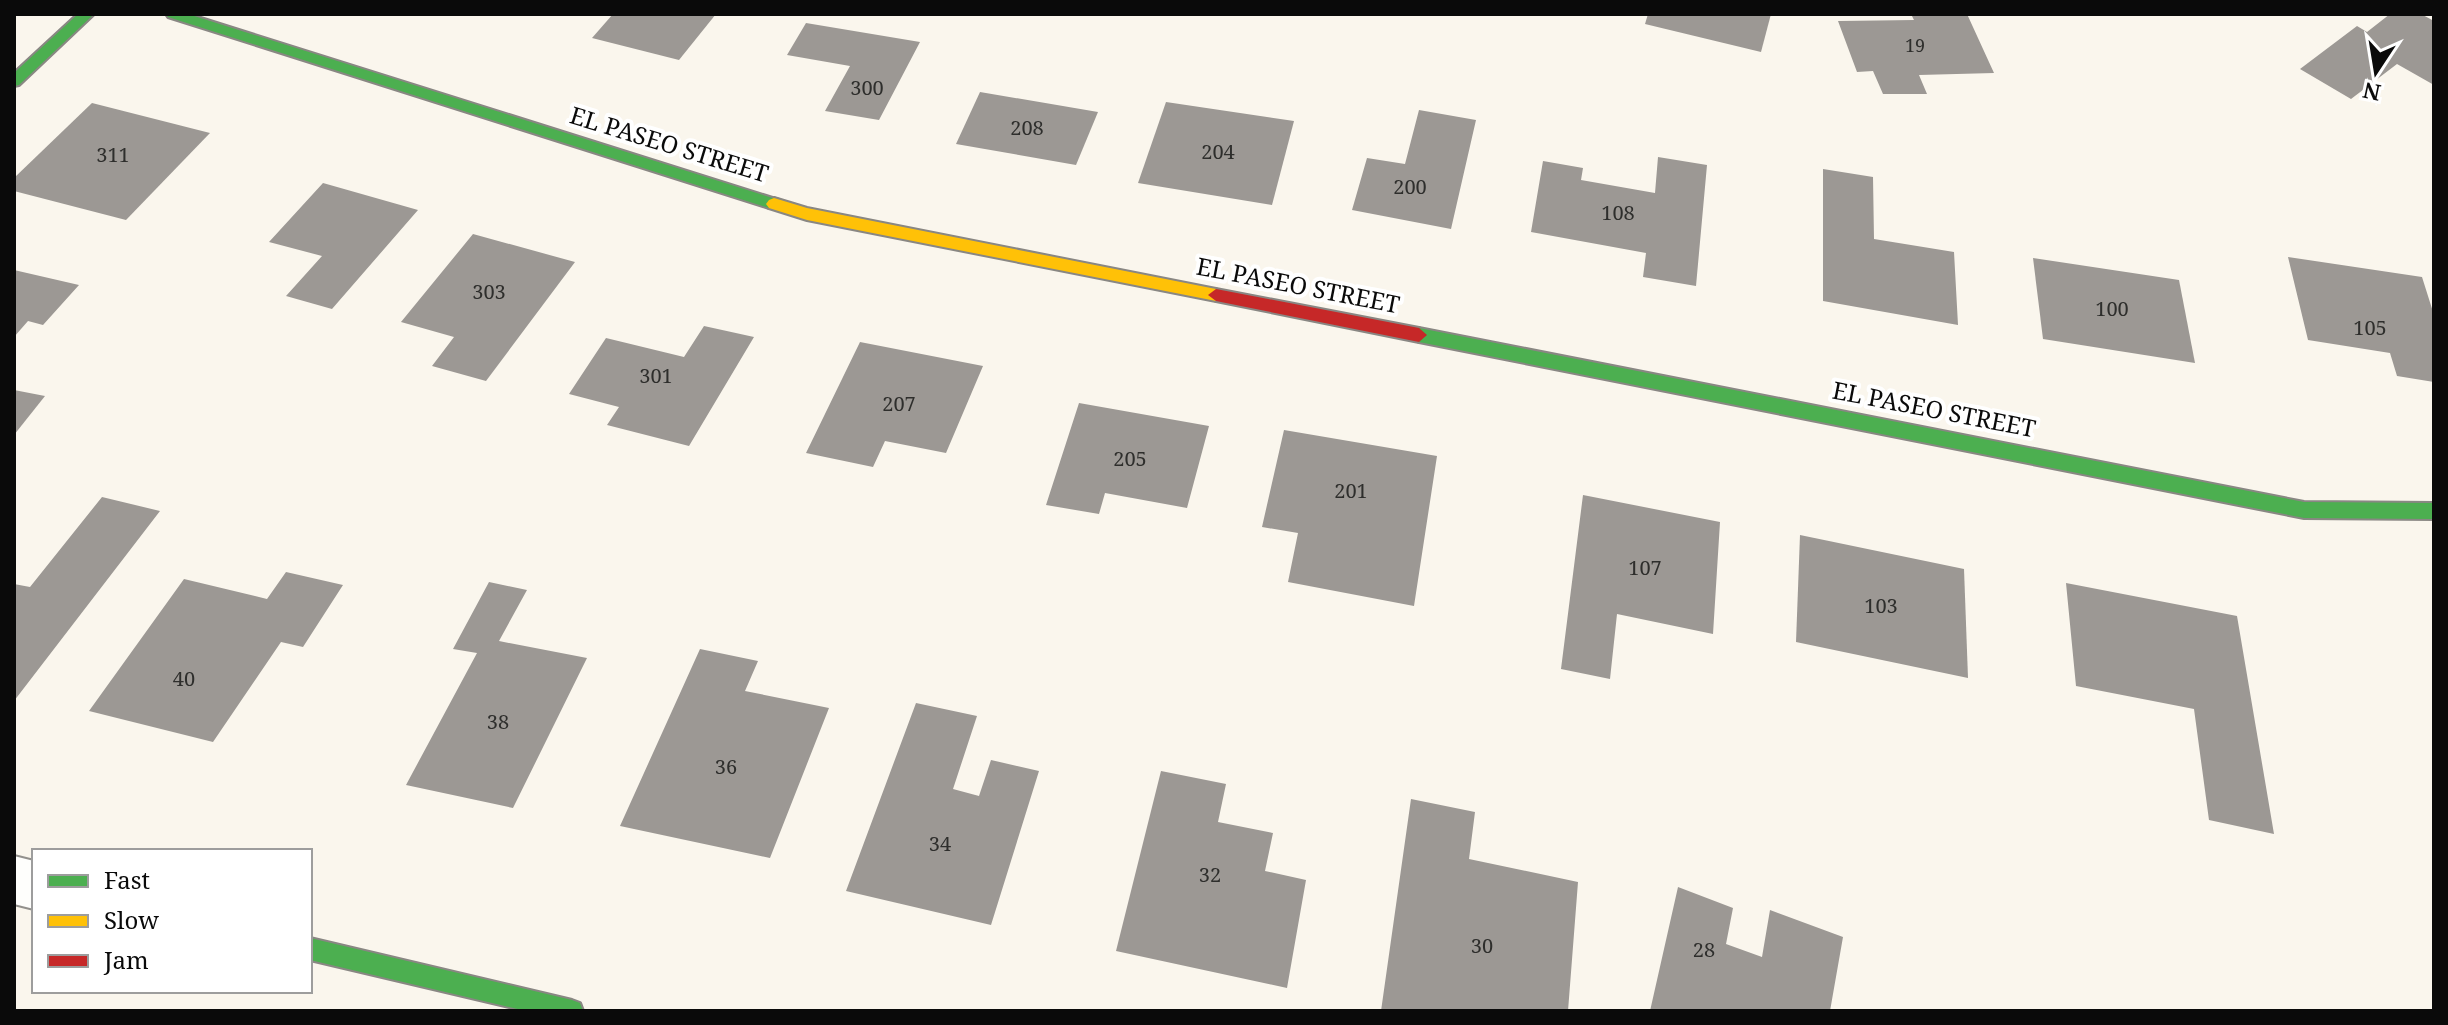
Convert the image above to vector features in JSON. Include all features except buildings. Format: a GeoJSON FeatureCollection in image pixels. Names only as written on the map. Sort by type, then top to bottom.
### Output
{"type":"FeatureCollection","features":[{"type":"Feature","properties":{"kind":"street"},"geometry":{"type":"LineString","coordinates":[[14,81],[87,14]]}},
{"type":"Feature","properties":{"kind":"street","name":"EL PASEO STREET"},"geometry":{"type":"LineString","coordinates":[[173,14],[807,214],[2304,510],[2434,511]]}},
{"type":"Feature","properties":{"kind":"street"},"geometry":{"type":"LineString","coordinates":[[312,949],[572,1011]]}},
{"type":"Feature","properties":{"kind":"traffic: fast"},"geometry":{"type":"LineString","coordinates":[[14,81],[87,14]]}},
{"type":"Feature","properties":{"kind":"traffic: fast"},"geometry":{"type":"LineString","coordinates":[[173,14],[774,204]]}},
{"type":"Feature","properties":{"kind":"traffic: fast"},"geometry":{"type":"LineString","coordinates":[[1419,335],[2304,510],[2434,511]]}},
{"type":"Feature","properties":{"kind":"traffic: fast"},"geometry":{"type":"LineString","coordinates":[[312,949],[572,1011]]}},
{"type":"Feature","properties":{"kind":"traffic: slow"},"geometry":{"type":"LineString","coordinates":[[774,204],[807,214],[1216,295]]}},
{"type":"Feature","properties":{"kind":"traffic: jam"},"geometry":{"type":"LineString","coordinates":[[1216,295],[1419,335]]}}]}
